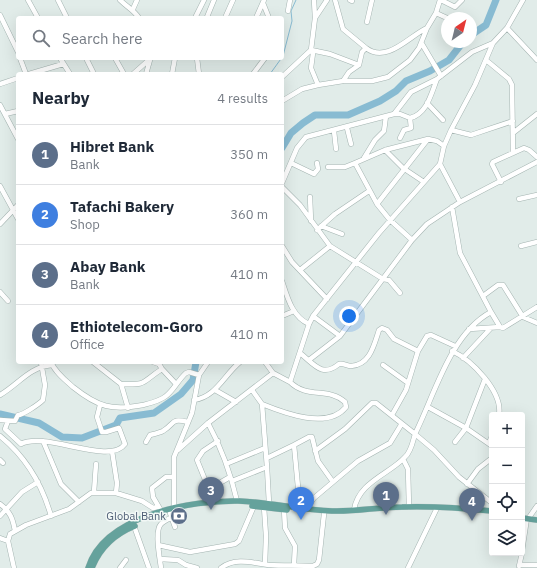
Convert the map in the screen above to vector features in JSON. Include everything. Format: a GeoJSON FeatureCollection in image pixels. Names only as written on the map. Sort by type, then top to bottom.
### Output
{"type":"FeatureCollection","features":[{"type":"Feature","properties":{"kind":"main road"},"geometry":{"type":"LineString","coordinates":[[172,513],[205,503],[237,501],[334,511],[409,507],[489,514]]}},
{"type":"Feature","properties":{"kind":"main road"},"geometry":{"type":"LineString","coordinates":[[88,568],[97,550],[113,532],[126,525],[160,512],[172,513],[216,505],[266,505],[324,514],[437,509],[489,511]]}},
{"type":"Feature","properties":{"kind":"main road"},"geometry":{"type":"LineString","coordinates":[[92,568],[98,556],[107,544],[122,532],[160,512]]}},
{"type":"Feature","properties":{"kind":"street"},"geometry":{"type":"LineString","coordinates":[[28,0],[37,16]]}},
{"type":"Feature","properties":{"kind":"street"},"geometry":{"type":"LineString","coordinates":[[58,0],[66,16]]}},
{"type":"Feature","properties":{"kind":"street"},"geometry":{"type":"LineString","coordinates":[[120,0],[126,6],[133,9],[138,16]]}},
{"type":"Feature","properties":{"kind":"street"},"geometry":{"type":"LineString","coordinates":[[133,9],[137,0]]}},
{"type":"Feature","properties":{"kind":"street"},"geometry":{"type":"LineString","coordinates":[[196,16],[204,0]]}},
{"type":"Feature","properties":{"kind":"street"},"geometry":{"type":"LineString","coordinates":[[208,16],[214,0]]}},
{"type":"Feature","properties":{"kind":"street"},"geometry":{"type":"LineString","coordinates":[[226,16],[233,0]]}},
{"type":"Feature","properties":{"kind":"street"},"geometry":{"type":"LineString","coordinates":[[288,11],[290,0]]}},
{"type":"Feature","properties":{"kind":"street"},"geometry":{"type":"LineString","coordinates":[[314,0],[316,18],[311,50],[313,53],[311,68],[318,85]]}},
{"type":"Feature","properties":{"kind":"street"},"geometry":{"type":"LineString","coordinates":[[316,18],[327,0]]}},
{"type":"Feature","properties":{"kind":"street"},"geometry":{"type":"LineString","coordinates":[[335,0],[343,29],[366,48],[376,53],[391,50],[403,45],[413,35],[427,28]]}},
{"type":"Feature","properties":{"kind":"street"},"geometry":{"type":"LineString","coordinates":[[367,22],[372,0]]}},
{"type":"Feature","properties":{"kind":"street"},"geometry":{"type":"LineString","coordinates":[[284,100],[302,89],[318,85],[344,81],[372,81],[388,77],[410,60],[422,44],[427,28],[436,13],[440,0],[455,7],[462,0]]}},
{"type":"Feature","properties":{"kind":"street"},"geometry":{"type":"LineString","coordinates":[[290,382],[313,316],[390,220],[440,164],[444,146],[451,130],[475,85],[493,43],[507,28],[523,0]]}},
{"type":"Feature","properties":{"kind":"street"},"geometry":{"type":"LineString","coordinates":[[257,16],[264,2]]}},
{"type":"Feature","properties":{"kind":"street"},"geometry":{"type":"LineString","coordinates":[[264,2],[268,16]]}},
{"type":"Feature","properties":{"kind":"street"},"geometry":{"type":"LineString","coordinates":[[436,13],[441,15]]}},
{"type":"Feature","properties":{"kind":"street"},"geometry":{"type":"LineString","coordinates":[[0,15],[16,48]]}},
{"type":"Feature","properties":{"kind":"street"},"geometry":{"type":"LineString","coordinates":[[507,28],[537,60]]}},
{"type":"Feature","properties":{"kind":"street"},"geometry":{"type":"LineString","coordinates":[[394,114],[411,92],[439,77],[472,52],[493,43]]}},
{"type":"Feature","properties":{"kind":"street"},"geometry":{"type":"LineString","coordinates":[[284,178],[292,163],[297,148],[306,137],[347,128],[394,114],[400,114],[410,118],[419,115],[439,77],[436,68],[422,44]]}},
{"type":"Feature","properties":{"kind":"street"},"geometry":{"type":"LineString","coordinates":[[344,81],[349,72],[359,65],[362,52],[366,48]]}},
{"type":"Feature","properties":{"kind":"street"},"geometry":{"type":"LineString","coordinates":[[311,50],[330,54],[359,65]]}},
{"type":"Feature","properties":{"kind":"street"},"geometry":{"type":"LineString","coordinates":[[284,74],[311,50]]}},
{"type":"Feature","properties":{"kind":"street"},"geometry":{"type":"LineString","coordinates":[[21,60],[25,72]]}},
{"type":"Feature","properties":{"kind":"street"},"geometry":{"type":"LineString","coordinates":[[61,60],[69,72]]}},
{"type":"Feature","properties":{"kind":"street"},"geometry":{"type":"LineString","coordinates":[[87,60],[93,72]]}},
{"type":"Feature","properties":{"kind":"street"},"geometry":{"type":"LineString","coordinates":[[116,60],[123,72]]}},
{"type":"Feature","properties":{"kind":"street"},"geometry":{"type":"LineString","coordinates":[[135,72],[149,60]]}},
{"type":"Feature","properties":{"kind":"street"},"geometry":{"type":"LineString","coordinates":[[147,72],[150,60]]}},
{"type":"Feature","properties":{"kind":"street"},"geometry":{"type":"LineString","coordinates":[[172,72],[175,60]]}},
{"type":"Feature","properties":{"kind":"street"},"geometry":{"type":"LineString","coordinates":[[197,60],[199,72]]}},
{"type":"Feature","properties":{"kind":"street"},"geometry":{"type":"LineString","coordinates":[[254,72],[264,60]]}},
{"type":"Feature","properties":{"kind":"street"},"geometry":{"type":"LineString","coordinates":[[486,60],[509,79],[513,93],[513,153]]}},
{"type":"Feature","properties":{"kind":"street"},"geometry":{"type":"LineString","coordinates":[[38,72],[64,64]]}},
{"type":"Feature","properties":{"kind":"street"},"geometry":{"type":"LineString","coordinates":[[0,84],[16,79]]}},
{"type":"Feature","properties":{"kind":"street"},"geometry":{"type":"LineString","coordinates":[[427,102],[443,120]]}},
{"type":"Feature","properties":{"kind":"street"},"geometry":{"type":"LineString","coordinates":[[0,105],[16,135]]}},
{"type":"Feature","properties":{"kind":"street"},"geometry":{"type":"LineString","coordinates":[[5,114],[16,111]]}},
{"type":"Feature","properties":{"kind":"street"},"geometry":{"type":"LineString","coordinates":[[513,133],[537,114]]}},
{"type":"Feature","properties":{"kind":"street"},"geometry":{"type":"LineString","coordinates":[[364,158],[375,140],[384,131],[386,116]]}},
{"type":"Feature","properties":{"kind":"street"},"geometry":{"type":"LineString","coordinates":[[400,138],[404,130],[411,128],[410,118]]}},
{"type":"Feature","properties":{"kind":"street"},"geometry":{"type":"LineString","coordinates":[[451,130],[471,135],[513,121]]}},
{"type":"Feature","properties":{"kind":"street"},"geometry":{"type":"LineString","coordinates":[[347,128],[351,144]]}},
{"type":"Feature","properties":{"kind":"street"},"geometry":{"type":"LineString","coordinates":[[334,130],[336,149]]}},
{"type":"Feature","properties":{"kind":"street"},"geometry":{"type":"LineString","coordinates":[[328,167],[345,167],[385,150],[428,139],[437,141],[444,146]]}},
{"type":"Feature","properties":{"kind":"street"},"geometry":{"type":"LineString","coordinates":[[377,204],[403,168],[428,139]]}},
{"type":"Feature","properties":{"kind":"street"},"geometry":{"type":"LineString","coordinates":[[501,182],[492,164],[493,162],[524,148],[529,150],[537,157]]}},
{"type":"Feature","properties":{"kind":"street"},"geometry":{"type":"LineString","coordinates":[[385,150],[403,168],[424,182]]}},
{"type":"Feature","properties":{"kind":"street"},"geometry":{"type":"LineString","coordinates":[[309,360],[340,336],[412,240],[434,218],[460,202],[537,162]]}},
{"type":"Feature","properties":{"kind":"street"},"geometry":{"type":"LineString","coordinates":[[292,163],[314,174],[318,169],[317,163]]}},
{"type":"Feature","properties":{"kind":"street"},"geometry":{"type":"LineString","coordinates":[[355,163],[368,191],[377,204],[390,220],[412,240]]}},
{"type":"Feature","properties":{"kind":"street"},"geometry":{"type":"LineString","coordinates":[[440,164],[460,202]]}},
{"type":"Feature","properties":{"kind":"street"},"geometry":{"type":"LineString","coordinates":[[0,186],[16,215]]}},
{"type":"Feature","properties":{"kind":"street"},"geometry":{"type":"LineString","coordinates":[[284,189],[300,205],[330,246],[383,279],[389,280],[400,292]]}},
{"type":"Feature","properties":{"kind":"street"},"geometry":{"type":"LineString","coordinates":[[317,230],[368,191]]}},
{"type":"Feature","properties":{"kind":"street"},"geometry":{"type":"LineString","coordinates":[[519,199],[537,195]]}},
{"type":"Feature","properties":{"kind":"street"},"geometry":{"type":"LineString","coordinates":[[310,197],[311,222]]}},
{"type":"Feature","properties":{"kind":"street"},"geometry":{"type":"LineString","coordinates":[[0,224],[16,207]]}},
{"type":"Feature","properties":{"kind":"street"},"geometry":{"type":"LineString","coordinates":[[452,207],[460,253],[500,327]]}},
{"type":"Feature","properties":{"kind":"street"},"geometry":{"type":"LineString","coordinates":[[322,226],[342,234]]}},
{"type":"Feature","properties":{"kind":"street"},"geometry":{"type":"LineString","coordinates":[[521,246],[537,242]]}},
{"type":"Feature","properties":{"kind":"street"},"geometry":{"type":"LineString","coordinates":[[300,270],[330,246]]}},
{"type":"Feature","properties":{"kind":"street"},"geometry":{"type":"LineString","coordinates":[[284,249],[300,270],[327,298]]}},
{"type":"Feature","properties":{"kind":"street"},"geometry":{"type":"LineString","coordinates":[[284,285],[294,311],[301,319],[309,324]]}},
{"type":"Feature","properties":{"kind":"street"},"geometry":{"type":"LineString","coordinates":[[483,296],[498,285],[502,285],[523,317],[537,323]]}},
{"type":"Feature","properties":{"kind":"street"},"geometry":{"type":"LineString","coordinates":[[0,292],[8,301]]}},
{"type":"Feature","properties":{"kind":"street"},"geometry":{"type":"LineString","coordinates":[[469,329],[505,328],[537,307]]}},
{"type":"Feature","properties":{"kind":"street"},"geometry":{"type":"LineString","coordinates":[[284,315],[294,311]]}},
{"type":"Feature","properties":{"kind":"street"},"geometry":{"type":"LineString","coordinates":[[354,510],[355,503],[366,488],[386,470],[403,459],[408,453],[415,434],[455,346],[469,329],[483,316],[491,312]]}},
{"type":"Feature","properties":{"kind":"street"},"geometry":{"type":"LineString","coordinates":[[313,316],[340,336]]}},
{"type":"Feature","properties":{"kind":"street"},"geometry":{"type":"LineString","coordinates":[[300,354],[317,367],[326,370],[339,364],[353,366],[366,360],[369,356],[378,330],[382,328],[387,330],[394,339],[418,351]]}},
{"type":"Feature","properties":{"kind":"street"},"geometry":{"type":"LineString","coordinates":[[464,358],[490,329]]}},
{"type":"Feature","properties":{"kind":"street"},"geometry":{"type":"LineString","coordinates":[[392,415],[408,383],[418,351],[428,335],[455,346]]}},
{"type":"Feature","properties":{"kind":"street"},"geometry":{"type":"LineString","coordinates":[[452,352],[464,358],[485,380],[499,401],[499,412]]}},
{"type":"Feature","properties":{"kind":"street"},"geometry":{"type":"LineString","coordinates":[[0,395],[21,381],[32,370],[41,364],[45,385],[43,400],[16,418],[8,421],[0,420]]}},
{"type":"Feature","properties":{"kind":"street"},"geometry":{"type":"LineString","coordinates":[[52,364],[64,380],[83,396],[100,405],[112,408],[128,408],[158,401],[166,397],[183,375],[189,372],[197,374]]}},
{"type":"Feature","properties":{"kind":"street"},"geometry":{"type":"LineString","coordinates":[[96,364],[121,384],[139,385],[145,383],[162,369]]}},
{"type":"Feature","properties":{"kind":"street"},"geometry":{"type":"LineString","coordinates":[[160,364],[162,369],[176,384]]}},
{"type":"Feature","properties":{"kind":"street"},"geometry":{"type":"LineString","coordinates":[[175,527],[172,513],[174,457],[188,422],[194,400],[197,374],[206,364]]}},
{"type":"Feature","properties":{"kind":"street"},"geometry":{"type":"LineString","coordinates":[[194,400],[206,398],[238,364]]}},
{"type":"Feature","properties":{"kind":"street"},"geometry":{"type":"LineString","coordinates":[[262,404],[303,416],[326,418],[335,416],[346,407],[345,402],[336,395],[300,390],[290,382],[273,373],[266,364]]}},
{"type":"Feature","properties":{"kind":"street"},"geometry":{"type":"LineString","coordinates":[[383,365],[408,383]]}},
{"type":"Feature","properties":{"kind":"street"},"geometry":{"type":"LineString","coordinates":[[176,452],[208,423],[273,373]]}},
{"type":"Feature","properties":{"kind":"street"},"geometry":{"type":"LineString","coordinates":[[455,442],[466,428],[485,380]]}},
{"type":"Feature","properties":{"kind":"street"},"geometry":{"type":"LineString","coordinates":[[121,384],[128,408]]}},
{"type":"Feature","properties":{"kind":"street"},"geometry":{"type":"LineString","coordinates":[[215,390],[236,402]]}},
{"type":"Feature","properties":{"kind":"street"},"geometry":{"type":"LineString","coordinates":[[252,390],[262,404],[267,458],[266,536],[268,566]]}},
{"type":"Feature","properties":{"kind":"street"},"geometry":{"type":"LineString","coordinates":[[315,452],[345,430],[372,403],[376,403],[434,450],[459,477],[489,501]]}},
{"type":"Feature","properties":{"kind":"street"},"geometry":{"type":"LineString","coordinates":[[8,421],[4,428],[20,444],[43,441],[96,451],[112,451],[123,447],[125,444],[119,428],[106,432],[101,430],[98,417],[100,405]]}},
{"type":"Feature","properties":{"kind":"street"},"geometry":{"type":"LineString","coordinates":[[428,407],[466,428],[489,444]]}},
{"type":"Feature","properties":{"kind":"street"},"geometry":{"type":"LineString","coordinates":[[146,442],[150,435],[163,431],[173,421],[188,422]]}},
{"type":"Feature","properties":{"kind":"street"},"geometry":{"type":"LineString","coordinates":[[208,423],[218,441],[237,501]]}},
{"type":"Feature","properties":{"kind":"street"},"geometry":{"type":"LineString","coordinates":[[306,509],[314,498],[358,461],[390,442],[402,425]]}},
{"type":"Feature","properties":{"kind":"street"},"geometry":{"type":"LineString","coordinates":[[0,436],[27,462],[38,482],[51,516]]}},
{"type":"Feature","properties":{"kind":"street"},"geometry":{"type":"LineString","coordinates":[[267,458],[310,437],[314,441],[315,452],[322,468],[333,482]]}},
{"type":"Feature","properties":{"kind":"street"},"geometry":{"type":"LineString","coordinates":[[43,441],[61,484],[79,502]]}},
{"type":"Feature","properties":{"kind":"street"},"geometry":{"type":"LineString","coordinates":[[218,441],[203,450],[197,460],[208,487],[267,468]]}},
{"type":"Feature","properties":{"kind":"street"},"geometry":{"type":"LineString","coordinates":[[294,445],[300,508]]}},
{"type":"Feature","properties":{"kind":"street"},"geometry":{"type":"LineString","coordinates":[[226,464],[265,448]]}},
{"type":"Feature","properties":{"kind":"street"},"geometry":{"type":"LineString","coordinates":[[112,451],[117,483],[116,493]]}},
{"type":"Feature","properties":{"kind":"street"},"geometry":{"type":"LineString","coordinates":[[403,459],[408,469],[409,507]]}},
{"type":"Feature","properties":{"kind":"street"},"geometry":{"type":"LineString","coordinates":[[467,484],[478,469],[489,460]]}},
{"type":"Feature","properties":{"kind":"street"},"geometry":{"type":"LineString","coordinates":[[94,492],[96,464]]}},
{"type":"Feature","properties":{"kind":"street"},"geometry":{"type":"LineString","coordinates":[[160,512],[153,497],[152,488],[166,477],[174,477]]}},
{"type":"Feature","properties":{"kind":"street"},"geometry":{"type":"LineString","coordinates":[[0,516],[22,492],[38,482]]}},
{"type":"Feature","properties":{"kind":"street"},"geometry":{"type":"LineString","coordinates":[[14,568],[8,540],[10,534],[26,525],[69,509],[94,492],[116,493],[142,502],[160,512]]}},
{"type":"Feature","properties":{"kind":"street"},"geometry":{"type":"LineString","coordinates":[[0,504],[7,509],[13,520],[15,531]]}},
{"type":"Feature","properties":{"kind":"street"},"geometry":{"type":"LineString","coordinates":[[158,545],[190,552],[235,544],[238,541],[254,506]]}},
{"type":"Feature","properties":{"kind":"street"},"geometry":{"type":"LineString","coordinates":[[525,541],[531,518],[537,506]]}},
{"type":"Feature","properties":{"kind":"street"},"geometry":{"type":"LineString","coordinates":[[284,509],[285,528],[295,546],[294,565]]}},
{"type":"Feature","properties":{"kind":"street"},"geometry":{"type":"LineString","coordinates":[[408,568],[413,555],[437,509]]}},
{"type":"Feature","properties":{"kind":"street"},"geometry":{"type":"LineString","coordinates":[[162,568],[158,545],[159,526],[172,513]]}},
{"type":"Feature","properties":{"kind":"street"},"geometry":{"type":"LineString","coordinates":[[221,568],[242,562],[268,566],[313,566],[317,564],[320,560],[324,514]]}},
{"type":"Feature","properties":{"kind":"street"},"geometry":{"type":"LineString","coordinates":[[134,526],[149,568]]}},
{"type":"Feature","properties":{"kind":"street"},"geometry":{"type":"LineString","coordinates":[[0,538],[8,540]]}},
{"type":"Feature","properties":{"kind":"street"},"geometry":{"type":"LineString","coordinates":[[521,556],[519,566],[537,565]]}},
{"type":"Feature","properties":{"kind":"street"},"geometry":{"type":"LineString","coordinates":[[160,559],[178,560],[186,565],[197,568]]}},
{"type":"Feature","properties":{"kind":"street"},"geometry":{"type":"LineString","coordinates":[[120,568],[126,560]]}},
{"type":"Feature","properties":{"kind":"waterway"},"geometry":{"type":"LineString","coordinates":[[284,52],[292,21],[291,11],[296,0]]}},
{"type":"Feature","properties":{"kind":"waterway"},"geometry":{"type":"LineString","coordinates":[[477,31],[486,25],[496,0]]}},
{"type":"Feature","properties":{"kind":"waterway"},"geometry":{"type":"LineString","coordinates":[[284,145],[291,133],[315,115],[348,115],[380,101],[396,91],[406,81],[430,71],[449,60],[458,48]]}},
{"type":"Feature","properties":{"kind":"waterway"},"geometry":{"type":"LineString","coordinates":[[271,72],[280,60]]}},
{"type":"Feature","properties":{"kind":"waterway"},"geometry":{"type":"LineString","coordinates":[[0,414],[39,423],[62,437],[82,438],[116,425],[120,418],[154,413],[181,394],[193,380],[196,364]]}},
{"type":"Feature","properties":{"kind":"place","name":"Abay Bank"},"geometry":{"type":"Point","coordinates":[211,510]}},
{"type":"Feature","properties":{"kind":"place","name":"Hibret Bank"},"geometry":{"type":"Point","coordinates":[386,515]}},
{"type":"Feature","properties":{"kind":"place","name":"Global Bank"},"geometry":{"type":"Point","coordinates":[179,516]}},
{"type":"Feature","properties":{"kind":"place","name":"Tafachi Bakery"},"geometry":{"type":"Point","coordinates":[301,520]}},
{"type":"Feature","properties":{"kind":"place","name":"Ethiotelecom-Goro"},"geometry":{"type":"Point","coordinates":[472,521]}}]}
